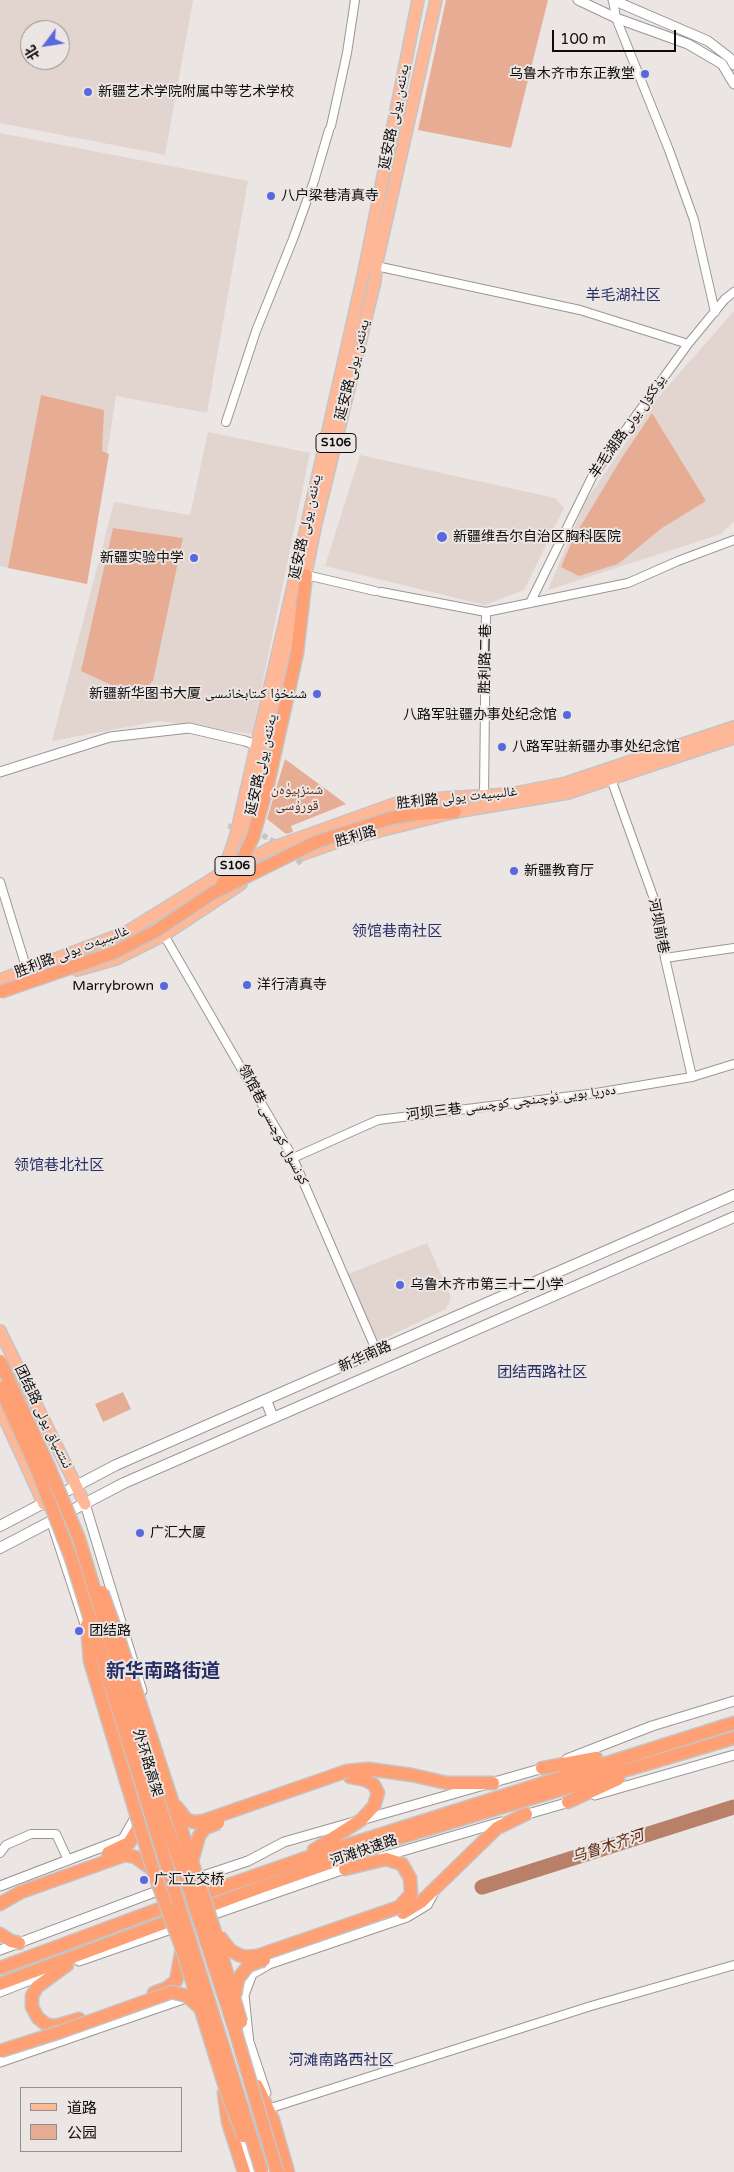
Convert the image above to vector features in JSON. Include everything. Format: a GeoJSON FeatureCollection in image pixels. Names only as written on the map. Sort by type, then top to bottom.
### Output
{"type":"FeatureCollection","features":[{"type":"Feature","properties":{"kind":"highway"},"geometry":{"type":"LineString","coordinates":[[213,893],[238,868],[253,837],[267,788],[297,653],[306,575]]}},
{"type":"Feature","properties":{"kind":"highway"},"geometry":{"type":"LineString","coordinates":[[0,994],[113,953],[156,931],[213,893],[316,842],[391,818],[416,814],[455,812]]}},
{"type":"Feature","properties":{"kind":"highway","name":"外环路高架"},"geometry":{"type":"LineString","coordinates":[[0,1361],[49,1467],[79,1539],[163,1816],[190,1891],[235,2030],[277,2172]]}},
{"type":"Feature","properties":{"kind":"highway","name":"外环路高架"},"geometry":{"type":"LineString","coordinates":[[0,1387],[38,1472],[71,1558],[262,2172]]}},
{"type":"Feature","properties":{"kind":"highway"},"geometry":{"type":"LineString","coordinates":[[86,1562],[104,1597],[214,1929],[281,2172]]}},
{"type":"Feature","properties":{"kind":"highway"},"geometry":{"type":"LineString","coordinates":[[86,1603],[90,1661],[154,1870],[182,1949],[222,2078],[257,2172]]}},
{"type":"Feature","properties":{"kind":"highway","name":"河滩快速路"},"geometry":{"type":"LineString","coordinates":[[0,1968],[300,1860],[734,1723]]}},
{"type":"Feature","properties":{"kind":"highway","name":"河滩快速路"},"geometry":{"type":"LineString","coordinates":[[0,1984],[398,1838],[734,1738]]}},
{"type":"Feature","properties":{"kind":"highway"},"geometry":{"type":"LineString","coordinates":[[542,1768],[660,1745]]}},
{"type":"Feature","properties":{"kind":"highway"},"geometry":{"type":"LineString","coordinates":[[568,1802],[657,1761]]}},
{"type":"Feature","properties":{"kind":"highway"},"geometry":{"type":"LineString","coordinates":[[171,1800],[187,1820],[194,1822],[203,1821],[368,1769],[412,1775],[447,1783],[493,1783]]}},
{"type":"Feature","properties":{"kind":"highway"},"geometry":{"type":"LineString","coordinates":[[192,1863],[199,1836],[206,1828],[349,1774],[374,1785],[378,1793],[374,1806],[361,1820],[300,1860]]}},
{"type":"Feature","properties":{"kind":"highway"},"geometry":{"type":"LineString","coordinates":[[234,1998],[238,1979],[248,1966],[421,1902],[497,1828],[526,1814]]}},
{"type":"Feature","properties":{"kind":"highway"},"geometry":{"type":"LineString","coordinates":[[0,1895],[120,1849],[129,1843],[137,1830],[139,1822]]}},
{"type":"Feature","properties":{"kind":"highway"},"geometry":{"type":"LineString","coordinates":[[0,1904],[21,1892],[125,1855],[135,1857],[154,1870]]}},
{"type":"Feature","properties":{"kind":"highway"},"geometry":{"type":"LineString","coordinates":[[214,1929],[230,1950],[245,1957],[257,1956],[401,1910],[411,1894],[410,1878],[402,1864],[386,1858],[345,1869]]}},
{"type":"Feature","properties":{"kind":"highway"},"geometry":{"type":"LineString","coordinates":[[1,1941],[20,1943]]}},
{"type":"Feature","properties":{"kind":"highway"},"geometry":{"type":"LineString","coordinates":[[67,1965],[37,1987],[32,1996],[32,2007],[38,2018],[47,2026],[67,2023],[168,1988],[176,1981],[182,1949]]}},
{"type":"Feature","properties":{"kind":"highway"},"geometry":{"type":"LineString","coordinates":[[0,2051],[172,1992],[187,1996],[201,2008]]}},
{"type":"Feature","properties":{"kind":"highway"},"geometry":{"type":"LineString","coordinates":[[222,2078],[228,2122],[244,2172]]}},
{"type":"Feature","properties":{"kind":"highway"},"geometry":{"type":"LineString","coordinates":[[257,2086],[273,2120],[290,2172]]}},
{"type":"Feature","properties":{"kind":"main road","name":"延安路 يەنئەن يولى"},"geometry":{"type":"LineString","coordinates":[[219,875],[229,856],[236,835],[261,746],[365,267],[418,0]]}},
{"type":"Feature","properties":{"kind":"main road","name":"延安路يەنئەن يولى"},"geometry":{"type":"LineString","coordinates":[[236,887],[261,746],[306,575],[316,523],[375,281],[376,266],[436,0]]}},
{"type":"Feature","properties":{"kind":"main road","name":"胜利路 غالىبىيەت يولى"},"geometry":{"type":"LineString","coordinates":[[0,980],[127,932],[242,861],[269,848],[394,804],[429,799],[510,794],[566,783],[734,727]]}},
{"type":"Feature","properties":{"kind":"main road","name":"胜利路"},"geometry":{"type":"LineString","coordinates":[[0,994],[60,974],[116,959],[164,935],[236,887],[294,857],[344,840],[455,812],[568,793],[734,738]]}},
{"type":"Feature","properties":{"kind":"main road","name":"新华南路"},"geometry":{"type":"LineString","coordinates":[[0,1526],[116,1466],[734,1195]]}},
{"type":"Feature","properties":{"kind":"main road","name":"新华南路"},"geometry":{"type":"LineString","coordinates":[[0,1548],[124,1483],[734,1216]]}},
{"type":"Feature","properties":{"kind":"main road","name":"团结路 ئىتتىپاق يولى"},"geometry":{"type":"LineString","coordinates":[[0,1331],[85,1504]]}},
{"type":"Feature","properties":{"kind":"main road"},"geometry":{"type":"LineString","coordinates":[[266,1400],[273,1418]]}},
{"type":"Feature","properties":{"kind":"main road"},"geometry":{"type":"LineString","coordinates":[[0,1408],[51,1521]]}},
{"type":"Feature","properties":{"kind":"street"},"geometry":{"type":"LineString","coordinates":[[226,422],[256,331],[314,181],[330,128],[347,53],[355,0]]}},
{"type":"Feature","properties":{"kind":"street"},"geometry":{"type":"LineString","coordinates":[[578,0],[616,18],[688,44],[722,64],[734,84]]}},
{"type":"Feature","properties":{"kind":"street"},"geometry":{"type":"LineString","coordinates":[[613,0],[616,18],[669,150],[694,220],[715,312]]}},
{"type":"Feature","properties":{"kind":"street"},"geometry":{"type":"LineString","coordinates":[[613,0],[708,41],[733,60]]}},
{"type":"Feature","properties":{"kind":"street"},"geometry":{"type":"LineString","coordinates":[[722,64],[733,60]]}},
{"type":"Feature","properties":{"kind":"street"},"geometry":{"type":"LineString","coordinates":[[376,266],[580,310],[688,344]]}},
{"type":"Feature","properties":{"kind":"street","name":"羊毛湖路يۇڭكۆل يولى"},"geometry":{"type":"LineString","coordinates":[[530,603],[593,475],[688,344],[734,292]]}},
{"type":"Feature","properties":{"kind":"street"},"geometry":{"type":"LineString","coordinates":[[306,575],[486,612],[628,583],[678,560],[734,540]]}},
{"type":"Feature","properties":{"kind":"street","name":"胜利路二巷"},"geometry":{"type":"LineString","coordinates":[[484,796],[486,612]]}},
{"type":"Feature","properties":{"kind":"street"},"geometry":{"type":"LineString","coordinates":[[0,772],[110,737],[189,728],[261,746]]}},
{"type":"Feature","properties":{"kind":"street","name":"河坝前巷"},"geometry":{"type":"LineString","coordinates":[[612,779],[654,899],[665,958],[692,1077]]}},
{"type":"Feature","properties":{"kind":"street"},"geometry":{"type":"LineString","coordinates":[[0,882],[27,970]]}},
{"type":"Feature","properties":{"kind":"street","name":"领馆巷 كونسول كوچىسى"},"geometry":{"type":"LineString","coordinates":[[164,935],[293,1158],[377,1352]]}},
{"type":"Feature","properties":{"kind":"street"},"geometry":{"type":"LineString","coordinates":[[665,958],[734,948]]}},
{"type":"Feature","properties":{"kind":"street","name":"河坝三巷 دەريا بويى ئۈچىنچى كوچىسى"},"geometry":{"type":"LineString","coordinates":[[293,1158],[378,1120],[596,1093],[692,1077],[734,1064]]}},
{"type":"Feature","properties":{"kind":"street"},"geometry":{"type":"LineString","coordinates":[[85,1504],[192,1853],[208,1874]]}},
{"type":"Feature","properties":{"kind":"street"},"geometry":{"type":"LineString","coordinates":[[51,1521],[161,1859],[158,1882],[152,1893]]}},
{"type":"Feature","properties":{"kind":"street"},"geometry":{"type":"LineString","coordinates":[[20,1943],[152,1893],[248,1861],[284,1842],[542,1768],[652,1726],[734,1701]]}},
{"type":"Feature","properties":{"kind":"street"},"geometry":{"type":"LineString","coordinates":[[0,1992],[67,1965],[345,1869],[526,1814],[734,1755]]}},
{"type":"Feature","properties":{"kind":"street"},"geometry":{"type":"LineString","coordinates":[[0,1886],[123,1839],[135,1818],[140,1792]]}},
{"type":"Feature","properties":{"kind":"street"},"geometry":{"type":"LineString","coordinates":[[0,1850],[6,1845],[31,1834],[56,1834],[68,1860]]}},
{"type":"Feature","properties":{"kind":"street"},"geometry":{"type":"LineString","coordinates":[[249,2044],[244,1995],[252,1974],[269,1964],[407,1916],[427,1905],[437,1886]]}},
{"type":"Feature","properties":{"kind":"street"},"geometry":{"type":"LineString","coordinates":[[224,1911],[217,1921],[217,1927],[230,1967],[249,2044],[290,2172]]}},
{"type":"Feature","properties":{"kind":"street"},"geometry":{"type":"LineString","coordinates":[[173,1928],[182,1936],[252,2172]]}},
{"type":"Feature","properties":{"kind":"street"},"geometry":{"type":"LineString","coordinates":[[271,2108],[591,2006],[734,1965]]}},
{"type":"Feature","properties":{"kind":"street"},"geometry":{"type":"LineString","coordinates":[[0,2062],[171,2002],[200,1994]]}},
{"type":"Feature","properties":{"kind":"shaded area","name":"新疆艺术学院附属中等艺术学校"},"geometry":{"type":"Polygon","coordinates":[[[0,0],[193,0],[165,155],[0,123],[0,0]]]}},
{"type":"Feature","properties":{"kind":"shaded area"},"geometry":{"type":"Polygon","coordinates":[[[0,133],[248,181],[207,413],[116,396],[87,584],[0,566],[0,133]]]}},
{"type":"Feature","properties":{"kind":"shaded area"},"geometry":{"type":"Polygon","coordinates":[[[734,311],[734,521],[721,534],[548,590],[585,502],[654,402],[734,311]]]}},
{"type":"Feature","properties":{"kind":"shaded area","name":"新疆实验中学"},"geometry":{"type":"Polygon","coordinates":[[[208,432],[310,453],[252,734],[160,721],[52,741],[114,502],[190,515],[208,432]]]}},
{"type":"Feature","properties":{"kind":"shaded area","name":"新疆维吾尔自治区胸科医院"},"geometry":{"type":"Polygon","coordinates":[[[360,455],[555,498],[564,508],[524,590],[485,605],[325,566],[360,455]]]}},
{"type":"Feature","properties":{"kind":"shaded area","name":"乌鲁木齐市第三十二小学"},"geometry":{"type":"Polygon","coordinates":[[[427,1243],[451,1297],[446,1309],[377,1342],[348,1274],[427,1243]]]}},
{"type":"Feature","properties":{"kind":"green space"},"geometry":{"type":"Polygon","coordinates":[[[446,0],[548,0],[511,148],[418,130],[446,0]]]}},
{"type":"Feature","properties":{"kind":"green space"},"geometry":{"type":"Polygon","coordinates":[[[41,395],[104,410],[102,451],[109,454],[87,584],[8,568],[41,395]]]}},
{"type":"Feature","properties":{"kind":"green space"},"geometry":{"type":"Polygon","coordinates":[[[652,413],[706,501],[662,528],[618,564],[579,576],[561,567],[574,537],[621,459],[652,413]]]}},
{"type":"Feature","properties":{"kind":"green space"},"geometry":{"type":"Polygon","coordinates":[[[113,528],[183,538],[153,681],[144,689],[120,689],[81,671],[113,528]]]}},
{"type":"Feature","properties":{"kind":"green space","name":"شىنزېيۈەن قورۇسى"},"geometry":{"type":"Polygon","coordinates":[[[285,759],[346,804],[291,826],[293,832],[286,834],[267,819],[285,759]]]}},
{"type":"Feature","properties":{"kind":"green space"},"geometry":{"type":"Polygon","coordinates":[[[123,1392],[131,1409],[103,1422],[95,1404],[123,1392]]]}},
{"type":"Feature","properties":{"kind":"waterway","name":"乌鲁木齐河"},"geometry":{"type":"LineString","coordinates":[[482,1887],[734,1807]]}},
{"type":"Feature","properties":{"kind":"tunnel"},"geometry":{"type":"LineString","coordinates":[[228,826],[239,828]]}},
{"type":"Feature","properties":{"kind":"tunnel"},"geometry":{"type":"LineString","coordinates":[[255,831],[280,845]]}},
{"type":"Feature","properties":{"kind":"tunnel"},"geometry":{"type":"LineString","coordinates":[[292,853],[303,866]]}},
{"type":"Feature","properties":{"kind":"place","name":"乌鲁木齐市东正教堂"},"geometry":{"type":"Point","coordinates":[645,74]}},
{"type":"Feature","properties":{"kind":"place","name":"新疆艺术学院附属中等艺术学校"},"geometry":{"type":"Point","coordinates":[88,92]}},
{"type":"Feature","properties":{"kind":"place","name":"八户梁巷清真寺"},"geometry":{"type":"Point","coordinates":[271,196]}},
{"type":"Feature","properties":{"kind":"place","name":"新疆维吾尔自治区胸科医院"},"geometry":{"type":"Point","coordinates":[442,537]}},
{"type":"Feature","properties":{"kind":"place","name":"新疆实验中学"},"geometry":{"type":"Point","coordinates":[194,558]}},
{"type":"Feature","properties":{"kind":"place","name":"新疆新华图书大厦 شىنخۇا كىتابخانىسى"},"geometry":{"type":"Point","coordinates":[317,694]}},
{"type":"Feature","properties":{"kind":"place","name":"八路军驻疆办事处纪念馆"},"geometry":{"type":"Point","coordinates":[567,715]}},
{"type":"Feature","properties":{"kind":"place","name":"八路军驻新疆办事处纪念馆"},"geometry":{"type":"Point","coordinates":[502,747]}},
{"type":"Feature","properties":{"kind":"place","name":"新疆教育厅"},"geometry":{"type":"Point","coordinates":[514,871]}},
{"type":"Feature","properties":{"kind":"place","name":"洋行清真寺"},"geometry":{"type":"Point","coordinates":[247,985]}},
{"type":"Feature","properties":{"kind":"place","name":"Marrybrown"},"geometry":{"type":"Point","coordinates":[164,986]}},
{"type":"Feature","properties":{"kind":"place","name":"乌鲁木齐市第三十二小学"},"geometry":{"type":"Point","coordinates":[400,1285]}},
{"type":"Feature","properties":{"kind":"place","name":"广汇大厦"},"geometry":{"type":"Point","coordinates":[140,1533]}},
{"type":"Feature","properties":{"kind":"place","name":"团结路"},"geometry":{"type":"Point","coordinates":[79,1631]}},
{"type":"Feature","properties":{"kind":"place","name":"广汇立交桥"},"geometry":{"type":"Point","coordinates":[144,1880]}},
{"type":"Feature","properties":{"kind":"district","name":"羊毛湖社区"},"geometry":{"type":"Point","coordinates":[623,296]}},
{"type":"Feature","properties":{"kind":"district","name":"领馆巷南社区"},"geometry":{"type":"Point","coordinates":[397,932]}},
{"type":"Feature","properties":{"kind":"district","name":"领馆巷北社区"},"geometry":{"type":"Point","coordinates":[59,1166]}},
{"type":"Feature","properties":{"kind":"district","name":"团结西路社区"},"geometry":{"type":"Point","coordinates":[542,1373]}},
{"type":"Feature","properties":{"kind":"district","name":"新华南路街道"},"geometry":{"type":"Point","coordinates":[163,1672]}},
{"type":"Feature","properties":{"kind":"district","name":"河滩南路西社区"},"geometry":{"type":"Point","coordinates":[341,2061]}}]}
